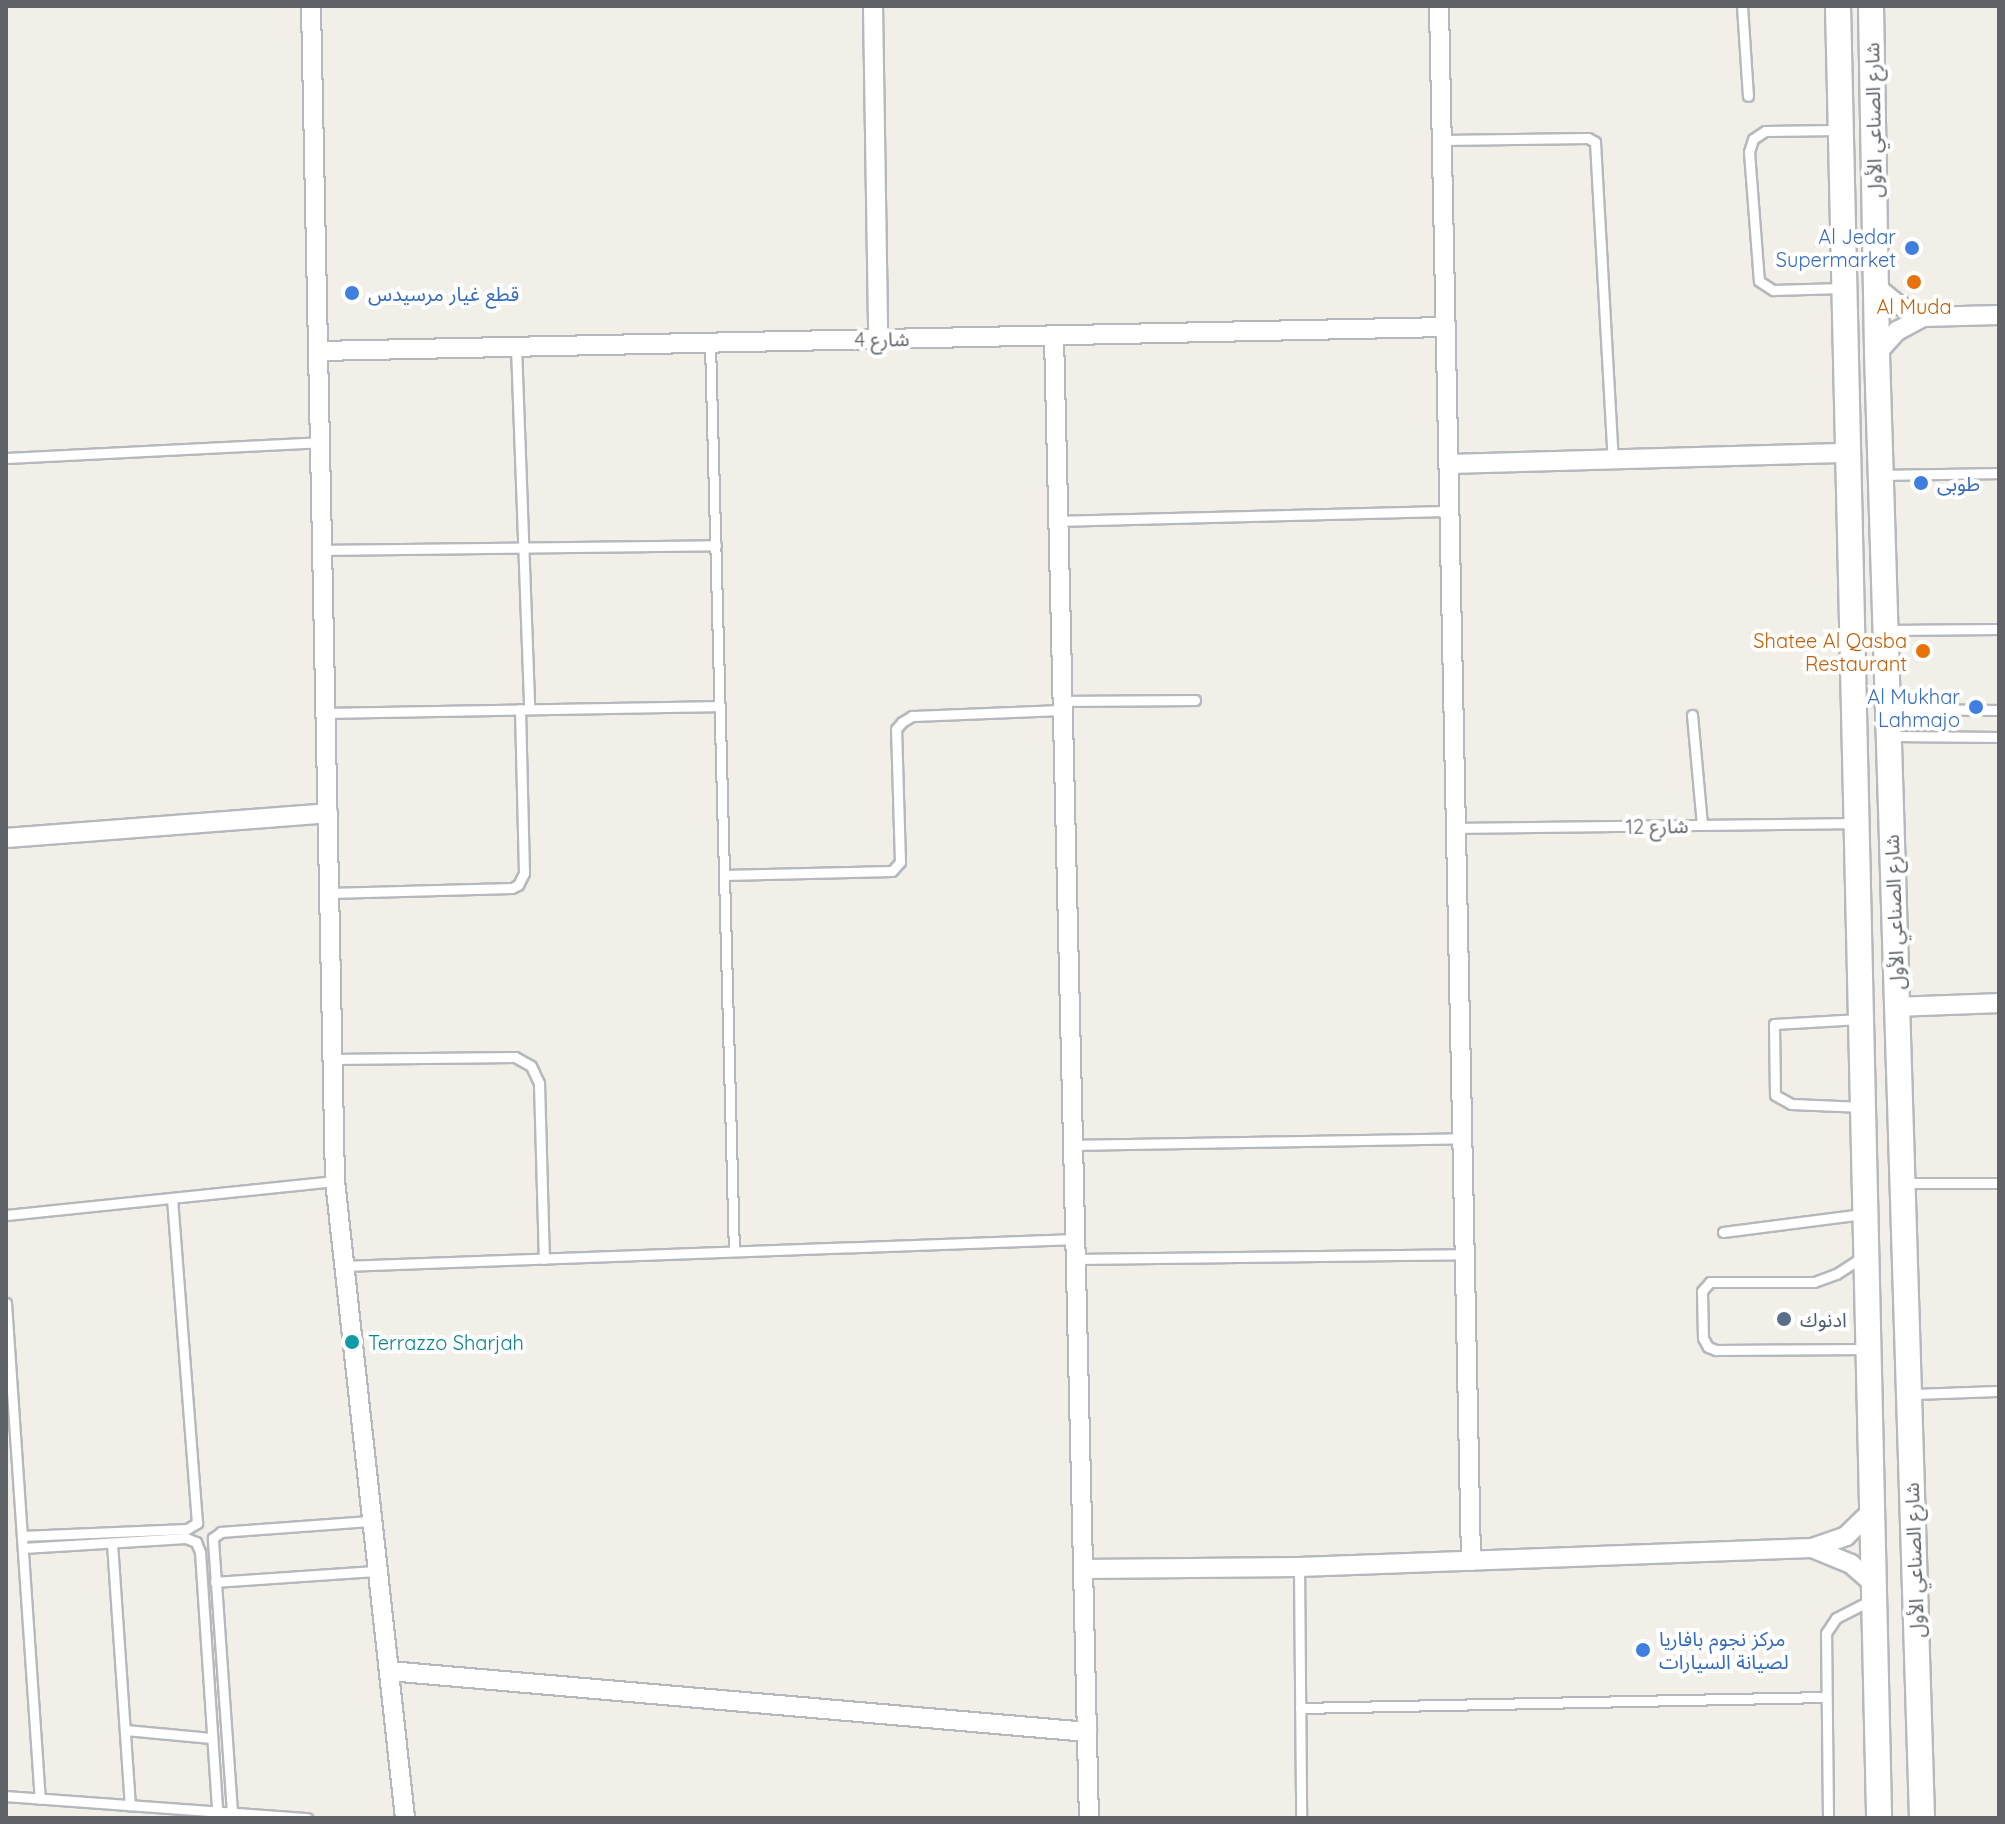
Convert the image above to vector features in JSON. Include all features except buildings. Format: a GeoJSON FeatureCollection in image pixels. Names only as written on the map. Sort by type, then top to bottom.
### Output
{"type":"FeatureCollection","features":[{"type":"Feature","properties":{"kind":"main road","name":"شارع الصناعي الأول"},"geometry":{"type":"LineString","coordinates":[[1838,6],[1879,1818]]}},
{"type":"Feature","properties":{"kind":"main road","name":"شارع الصناعي الأول"},"geometry":{"type":"LineString","coordinates":[[1871,6],[1880,475],[1922,1818]]}},
{"type":"Feature","properties":{"kind":"street"},"geometry":{"type":"LineString","coordinates":[[311,6],[335,1181],[405,1818]]}},
{"type":"Feature","properties":{"kind":"street"},"geometry":{"type":"LineString","coordinates":[[873,6],[878,339]]}},
{"type":"Feature","properties":{"kind":"street"},"geometry":{"type":"LineString","coordinates":[[1439,6],[1471,1561]]}},
{"type":"Feature","properties":{"kind":"street"},"geometry":{"type":"LineString","coordinates":[[1875,286],[1897,304],[1923,317]]}},
{"type":"Feature","properties":{"kind":"street"},"geometry":{"type":"LineString","coordinates":[[1877,353],[1897,331],[1923,317],[1999,315]]}},
{"type":"Feature","properties":{"kind":"street","name":"شارع 4"},"geometry":{"type":"LineString","coordinates":[[319,351],[1446,327]]}},
{"type":"Feature","properties":{"kind":"street"},"geometry":{"type":"LineString","coordinates":[[1054,336],[1089,1818]]}},
{"type":"Feature","properties":{"kind":"street"},"geometry":{"type":"LineString","coordinates":[[1449,464],[1849,453]]}},
{"type":"Feature","properties":{"kind":"street"},"geometry":{"type":"LineString","coordinates":[[6,838],[328,813]]}},
{"type":"Feature","properties":{"kind":"street"},"geometry":{"type":"LineString","coordinates":[[1897,1007],[1999,1003]]}},
{"type":"Feature","properties":{"kind":"street"},"geometry":{"type":"LineString","coordinates":[[1083,1569],[1299,1567],[1812,1548],[1846,1536],[1872,1511]]}},
{"type":"Feature","properties":{"kind":"street"},"geometry":{"type":"LineString","coordinates":[[1812,1548],[1851,1564],[1873,1591]]}},
{"type":"Feature","properties":{"kind":"street"},"geometry":{"type":"LineString","coordinates":[[389,1671],[1087,1732]]}},
{"type":"Feature","properties":{"kind":"lane"},"geometry":{"type":"LineString","coordinates":[[1742,6],[1748,96]]}},
{"type":"Feature","properties":{"kind":"lane"},"geometry":{"type":"LineString","coordinates":[[1841,130],[1765,131],[1753,139],[1749,152],[1759,281],[1773,290],[1845,288]]}},
{"type":"Feature","properties":{"kind":"lane"},"geometry":{"type":"LineString","coordinates":[[1442,140],[1588,138],[1595,142],[1613,460]]}},
{"type":"Feature","properties":{"kind":"lane"},"geometry":{"type":"LineString","coordinates":[[710,343],[734,1251]]}},
{"type":"Feature","properties":{"kind":"lane"},"geometry":{"type":"LineString","coordinates":[[329,893],[512,888],[518,885],[524,873],[523,547],[516,347]]}},
{"type":"Feature","properties":{"kind":"lane"},"geometry":{"type":"LineString","coordinates":[[6,458],[320,442]]}},
{"type":"Feature","properties":{"kind":"lane"},"geometry":{"type":"LineString","coordinates":[[1880,475],[1999,473]]}},
{"type":"Feature","properties":{"kind":"lane"},"geometry":{"type":"LineString","coordinates":[[1059,521],[1450,511]]}},
{"type":"Feature","properties":{"kind":"lane"},"geometry":{"type":"LineString","coordinates":[[322,550],[716,545]]}},
{"type":"Feature","properties":{"kind":"lane"},"geometry":{"type":"LineString","coordinates":[[1885,631],[1999,629]]}},
{"type":"Feature","properties":{"kind":"lane"},"geometry":{"type":"LineString","coordinates":[[724,875],[892,871],[900,862],[896,729],[912,716],[1063,705],[1195,700]]}},
{"type":"Feature","properties":{"kind":"lane"},"geometry":{"type":"LineString","coordinates":[[326,713],[720,706]]}},
{"type":"Feature","properties":{"kind":"lane"},"geometry":{"type":"LineString","coordinates":[[1887,709],[1999,710]]}},
{"type":"Feature","properties":{"kind":"lane"},"geometry":{"type":"LineString","coordinates":[[1692,715],[1702,825]]}},
{"type":"Feature","properties":{"kind":"lane"},"geometry":{"type":"LineString","coordinates":[[1888,736],[1999,737]]}},
{"type":"Feature","properties":{"kind":"lane","name":"شارع 12"},"geometry":{"type":"LineString","coordinates":[[1456,828],[1858,823]]}},
{"type":"Feature","properties":{"kind":"lane"},"geometry":{"type":"LineString","coordinates":[[1860,1019],[1774,1024],[1775,1095],[1791,1104],[1864,1107]]}},
{"type":"Feature","properties":{"kind":"lane"},"geometry":{"type":"LineString","coordinates":[[332,1059],[515,1057],[531,1066],[539,1083],[544,1259]]}},
{"type":"Feature","properties":{"kind":"lane"},"geometry":{"type":"LineString","coordinates":[[1073,1145],[1462,1138]]}},
{"type":"Feature","properties":{"kind":"lane"},"geometry":{"type":"LineString","coordinates":[[6,1215],[335,1181]]}},
{"type":"Feature","properties":{"kind":"lane"},"geometry":{"type":"LineString","coordinates":[[1902,1183],[1999,1183]]}},
{"type":"Feature","properties":{"kind":"lane"},"geometry":{"type":"LineString","coordinates":[[22,1536],[187,1529],[197,1523],[172,1198]]}},
{"type":"Feature","properties":{"kind":"lane"},"geometry":{"type":"LineString","coordinates":[[1723,1232],[1865,1214]]}},
{"type":"Feature","properties":{"kind":"lane"},"geometry":{"type":"LineString","coordinates":[[343,1266],[1076,1239]]}},
{"type":"Feature","properties":{"kind":"lane"},"geometry":{"type":"LineString","coordinates":[[1076,1259],[1465,1254]]}},
{"type":"Feature","properties":{"kind":"lane"},"geometry":{"type":"LineString","coordinates":[[1867,1254],[1836,1274],[1803,1288],[1710,1282],[1702,1291],[1703,1338],[1708,1347],[1716,1350],[1805,1346],[1869,1349]]}},
{"type":"Feature","properties":{"kind":"lane"},"geometry":{"type":"LineString","coordinates":[[6,1303],[40,1799]]}},
{"type":"Feature","properties":{"kind":"lane"},"geometry":{"type":"LineString","coordinates":[[1908,1395],[1999,1391]]}},
{"type":"Feature","properties":{"kind":"lane"},"geometry":{"type":"LineString","coordinates":[[232,1812],[212,1542],[218,1533],[372,1521]]}},
{"type":"Feature","properties":{"kind":"lane"},"geometry":{"type":"LineString","coordinates":[[23,1548],[186,1538],[199,1547],[217,1811]]}},
{"type":"Feature","properties":{"kind":"lane"},"geometry":{"type":"LineString","coordinates":[[112,1543],[130,1805]]}},
{"type":"Feature","properties":{"kind":"lane"},"geometry":{"type":"LineString","coordinates":[[1299,1567],[1301,1818]]}},
{"type":"Feature","properties":{"kind":"lane"},"geometry":{"type":"LineString","coordinates":[[215,1582],[378,1571]]}},
{"type":"Feature","properties":{"kind":"lane"},"geometry":{"type":"LineString","coordinates":[[1828,1818],[1824,1642],[1830,1625],[1873,1591]]}},
{"type":"Feature","properties":{"kind":"lane"},"geometry":{"type":"LineString","coordinates":[[1300,1708],[1825,1697]]}},
{"type":"Feature","properties":{"kind":"lane"},"geometry":{"type":"LineString","coordinates":[[125,1730],[212,1738]]}},
{"type":"Feature","properties":{"kind":"lane"},"geometry":{"type":"LineString","coordinates":[[6,1796],[307,1818]]}},
{"type":"Feature","properties":{"kind":"place","name":"Al Jedar Supermarket"},"geometry":{"type":"Point","coordinates":[1912,248]}},
{"type":"Feature","properties":{"kind":"place","name":"Al Muda"},"geometry":{"type":"Point","coordinates":[1914,282]}},
{"type":"Feature","properties":{"kind":"place","name":"قطع غيار مرسيدس"},"geometry":{"type":"Point","coordinates":[352,293]}},
{"type":"Feature","properties":{"kind":"place","name":"طوبى"},"geometry":{"type":"Point","coordinates":[1921,483]}},
{"type":"Feature","properties":{"kind":"place","name":"Shatee Al Qasba Restaurant"},"geometry":{"type":"Point","coordinates":[1923,651]}},
{"type":"Feature","properties":{"kind":"place","name":"Al Mukhar Lahmajo"},"geometry":{"type":"Point","coordinates":[1976,707]}},
{"type":"Feature","properties":{"kind":"place","name":"ادنوك"},"geometry":{"type":"Point","coordinates":[1784,1319]}},
{"type":"Feature","properties":{"kind":"place","name":"Terrazzo Sharjah"},"geometry":{"type":"Point","coordinates":[352,1342]}},
{"type":"Feature","properties":{"kind":"place","name":"مركز نجوم بافاريا لصيانة السيارات"},"geometry":{"type":"Point","coordinates":[1643,1650]}}]}
